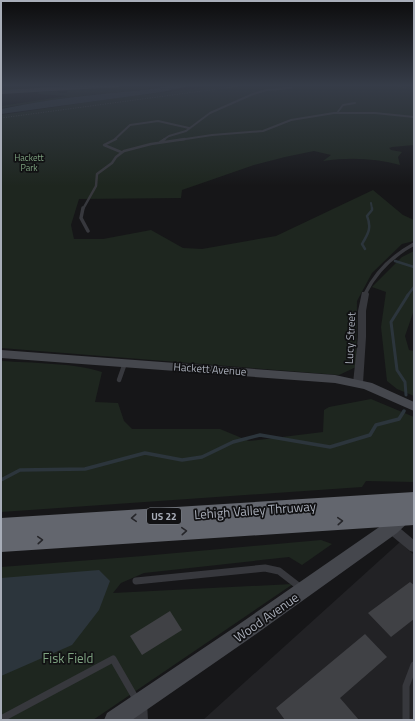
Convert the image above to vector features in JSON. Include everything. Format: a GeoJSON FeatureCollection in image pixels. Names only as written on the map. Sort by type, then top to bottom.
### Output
{"type":"FeatureCollection","features":[{"type":"Feature","properties":{"kind":"highway","name":"Lehigh Valley Thruway"},"geometry":{"type":"LineString","coordinates":[[1,528],[414,500]]}},
{"type":"Feature","properties":{"kind":"highway","name":"Lehigh Valley Thruway"},"geometry":{"type":"LineString","coordinates":[[1,543],[414,516]]}},
{"type":"Feature","properties":{"kind":"main road","name":"Hackett Avenue"},"geometry":{"type":"LineString","coordinates":[[1,354],[318,377],[358,384],[380,391],[414,407]]}},
{"type":"Feature","properties":{"kind":"main road","name":"Wood Avenue"},"geometry":{"type":"LineString","coordinates":[[114,720],[140,712],[304,590],[391,528],[414,508]]}},
{"type":"Feature","properties":{"kind":"street","name":"Lucy Street"},"geometry":{"type":"LineString","coordinates":[[358,384],[362,337],[362,311],[365,294]]}},
{"type":"Feature","properties":{"kind":"street"},"geometry":{"type":"LineString","coordinates":[[391,528],[414,547]]}},
{"type":"Feature","properties":{"kind":"lane"},"geometry":{"type":"LineString","coordinates":[[158,143],[169,136],[186,131],[202,119]]}},
{"type":"Feature","properties":{"kind":"lane"},"geometry":{"type":"LineString","coordinates":[[189,128],[158,121],[130,125],[116,139],[104,145],[121,152],[158,143],[212,135],[263,131],[291,120],[300,119]]}},
{"type":"Feature","properties":{"kind":"lane"},"geometry":{"type":"LineString","coordinates":[[88,231],[81,218],[82,210],[96,186],[96,174],[112,163],[121,152]]}},
{"type":"Feature","properties":{"kind":"lane"},"geometry":{"type":"LineString","coordinates":[[365,294],[378,272],[390,260],[414,244]]}},
{"type":"Feature","properties":{"kind":"lane"},"geometry":{"type":"LineString","coordinates":[[119,380],[125,363]]}},
{"type":"Feature","properties":{"kind":"lane"},"geometry":{"type":"LineString","coordinates":[[136,581],[265,568],[279,571],[304,590]]}},
{"type":"Feature","properties":{"kind":"lane"},"geometry":{"type":"LineString","coordinates":[[1,719],[113,659],[140,712]]}},
{"type":"Feature","properties":{"kind":"lane"},"geometry":{"type":"LineString","coordinates":[[406,720],[406,686],[414,665]]}},
{"type":"Feature","properties":{"kind":"shaded area"},"geometry":{"type":"Polygon","coordinates":[[[400,542],[414,555],[414,720],[203,720],[400,542]]]}},
{"type":"Feature","properties":{"kind":"shaded area"},"geometry":{"type":"Polygon","coordinates":[[[99,570],[110,581],[99,610],[72,645],[1,676],[1,578],[99,570]]]}},
{"type":"Feature","properties":{"kind":"green space","name":"Hackett Park"},"geometry":{"type":"Polygon","coordinates":[[[1,119],[414,119],[414,145],[389,148],[391,150],[402,152],[398,157],[400,165],[362,159],[323,161],[331,155],[314,151],[254,165],[182,190],[181,198],[79,199],[71,225],[74,239],[103,239],[151,230],[183,248],[202,249],[276,236],[373,190],[403,215],[414,220],[414,241],[402,244],[372,273],[357,301],[356,367],[339,375],[1,348],[1,119]]]}},
{"type":"Feature","properties":{"kind":"green space"},"geometry":{"type":"Polygon","coordinates":[[[414,251],[414,310],[405,336],[409,350],[414,351],[414,396],[397,389],[387,381],[381,327],[386,292],[372,287],[402,257],[414,251]]]}},
{"type":"Feature","properties":{"kind":"green space"},"geometry":{"type":"Polygon","coordinates":[[[1,361],[66,365],[102,372],[95,402],[118,403],[124,421],[132,429],[220,429],[249,441],[323,432],[324,410],[329,407],[371,399],[414,417],[414,482],[366,481],[362,487],[1,512],[1,361]]]}},
{"type":"Feature","properties":{"kind":"green space","name":"Fisk Field"},"geometry":{"type":"Polygon","coordinates":[[[321,540],[332,544],[302,565],[289,557],[144,573],[121,583],[113,593],[293,584],[93,720],[1,720],[1,567],[321,540]]]}},
{"type":"Feature","properties":{"kind":"building"},"geometry":{"type":"Polygon","coordinates":[[[410,582],[414,585],[414,619],[391,637],[368,613],[410,582]]]}},
{"type":"Feature","properties":{"kind":"building"},"geometry":{"type":"Polygon","coordinates":[[[170,611],[182,630],[142,655],[130,636],[170,611]]]}},
{"type":"Feature","properties":{"kind":"building"},"geometry":{"type":"Polygon","coordinates":[[[365,634],[387,657],[340,698],[359,720],[285,720],[276,708],[365,634]]]}},
{"type":"Feature","properties":{"kind":"waterway"},"geometry":{"type":"LineString","coordinates":[[371,203],[372,209]]}},
{"type":"Feature","properties":{"kind":"waterway"},"geometry":{"type":"LineString","coordinates":[[365,249],[362,244],[369,231],[367,216],[372,209]]}},
{"type":"Feature","properties":{"kind":"waterway"},"geometry":{"type":"LineString","coordinates":[[395,261],[414,267]]}},
{"type":"Feature","properties":{"kind":"waterway"},"geometry":{"type":"LineString","coordinates":[[407,296],[414,287]]}},
{"type":"Feature","properties":{"kind":"waterway"},"geometry":{"type":"LineString","coordinates":[[406,395],[405,382],[397,370],[391,322],[408,295]]}},
{"type":"Feature","properties":{"kind":"waterway"},"geometry":{"type":"LineString","coordinates":[[1,480],[20,470],[85,469],[145,453],[182,460],[202,457],[233,442],[260,435],[330,447],[370,435],[376,425],[399,419],[404,411]]}}]}
